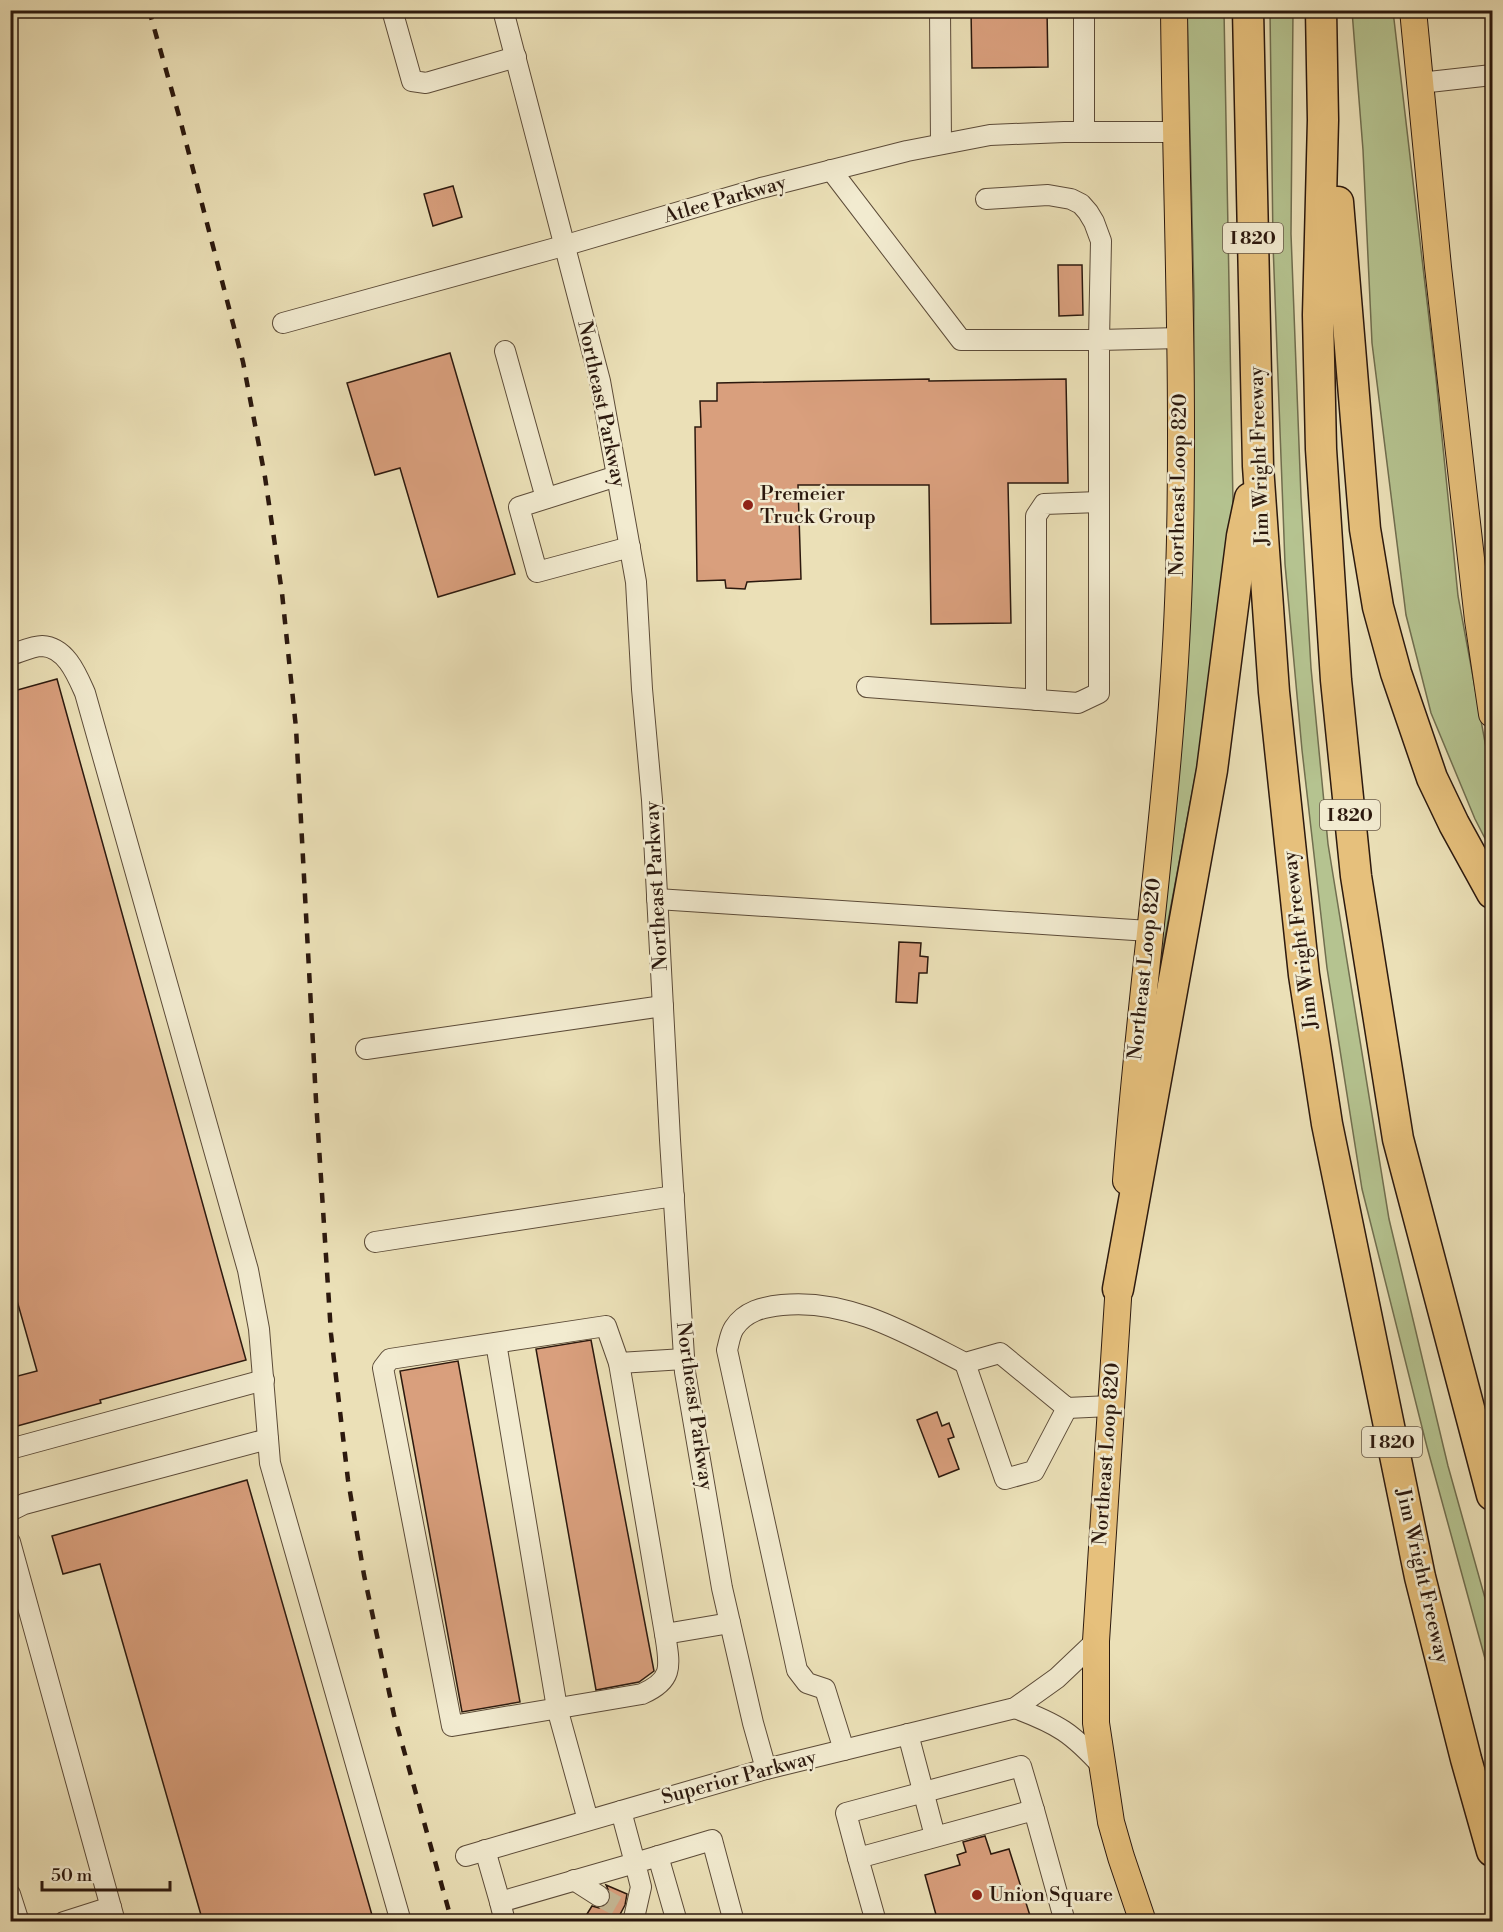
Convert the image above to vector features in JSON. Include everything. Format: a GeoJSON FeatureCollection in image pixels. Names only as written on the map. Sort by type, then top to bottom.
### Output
{"type":"FeatureCollection","features":[{"type":"Feature","properties":{"kind":"highway","name":"Jim Wright Freeway"},"geometry":{"type":"LineString","coordinates":[[1248,10],[1258,466],[1276,715],[1304,975],[1325,1112],[1420,1577],[1492,1851]]}},
{"type":"Feature","properties":{"kind":"highway","name":"I 820"},"geometry":{"type":"LineString","coordinates":[[1321,10],[1323,120],[1318,315],[1321,449],[1336,680],[1356,876],[1398,1139],[1492,1495]]}},
{"type":"Feature","properties":{"kind":"highway"},"geometry":{"type":"LineString","coordinates":[[1323,120],[1337,192],[1365,529],[1378,607],[1396,673],[1432,778],[1492,893]]}},
{"type":"Feature","properties":{"kind":"highway"},"geometry":{"type":"LineString","coordinates":[[1118,1290],[1212,770],[1242,536],[1258,466]]}},
{"type":"Feature","properties":{"kind":"main road","name":"Northeast Loop 820"},"geometry":{"type":"LineString","coordinates":[[1143,1922],[1116,1840],[1103,1767],[1096,1723],[1096,1641],[1110,1406],[1134,1078],[1168,762],[1179,578],[1180,338],[1174,10]]}},
{"type":"Feature","properties":{"kind":"main road"},"geometry":{"type":"LineString","coordinates":[[1413,10],[1438,267],[1474,585],[1492,714]]}},
{"type":"Feature","properties":{"kind":"street"},"geometry":{"type":"LineString","coordinates":[[392,10],[412,81],[426,83],[516,57]]}},
{"type":"Feature","properties":{"kind":"street","name":"Northeast Parkway"},"geometry":{"type":"LineString","coordinates":[[503,10],[600,381],[636,582],[642,689],[652,800],[684,1359],[696,1441],[730,1623],[766,1769]]}},
{"type":"Feature","properties":{"kind":"street"},"geometry":{"type":"LineString","coordinates":[[940,10],[941,144]]}},
{"type":"Feature","properties":{"kind":"street"},"geometry":{"type":"LineString","coordinates":[[1084,10],[1084,132]]}},
{"type":"Feature","properties":{"kind":"street"},"geometry":{"type":"LineString","coordinates":[[1420,83],[1492,75]]}},
{"type":"Feature","properties":{"kind":"street","name":"Atlee Parkway"},"geometry":{"type":"LineString","coordinates":[[283,323],[563,246],[761,188],[907,151],[990,135],[1175,132]]}},
{"type":"Feature","properties":{"kind":"street"},"geometry":{"type":"LineString","coordinates":[[831,170],[962,340],[1180,338]]}},
{"type":"Feature","properties":{"kind":"street"},"geometry":{"type":"LineString","coordinates":[[867,687],[1078,704],[1099,693],[1101,241],[1088,212],[1081,204],[1071,199],[1048,195],[986,199]]}},
{"type":"Feature","properties":{"kind":"street"},"geometry":{"type":"LineString","coordinates":[[505,351],[546,498]]}},
{"type":"Feature","properties":{"kind":"street"},"geometry":{"type":"LineString","coordinates":[[617,476],[519,507],[537,572],[630,547]]}},
{"type":"Feature","properties":{"kind":"street"},"geometry":{"type":"LineString","coordinates":[[1036,700],[1036,516],[1044,504],[1099,502]]}},
{"type":"Feature","properties":{"kind":"street"},"geometry":{"type":"LineString","coordinates":[[10,655],[42,646],[53,649],[65,658],[75,671],[85,693],[248,1270],[259,1329],[270,1463],[401,1922]]}},
{"type":"Feature","properties":{"kind":"street"},"geometry":{"type":"LineString","coordinates":[[657,899],[1149,931]]}},
{"type":"Feature","properties":{"kind":"street"},"geometry":{"type":"LineString","coordinates":[[366,1048],[663,1006]]}},
{"type":"Feature","properties":{"kind":"street"},"geometry":{"type":"LineString","coordinates":[[375,1242],[674,1196]]}},
{"type":"Feature","properties":{"kind":"street"},"geometry":{"type":"LineString","coordinates":[[843,1750],[825,1689],[807,1683],[797,1670],[727,1350],[734,1328],[748,1314],[763,1306],[796,1303],[828,1306],[866,1316],[965,1363],[1000,1353],[1067,1408],[1110,1406]]}},
{"type":"Feature","properties":{"kind":"street"},"geometry":{"type":"LineString","coordinates":[[606,1326],[619,1363],[669,1660],[666,1677],[658,1687],[642,1694],[452,1726],[383,1368],[390,1359],[606,1326]]}},
{"type":"Feature","properties":{"kind":"street"},"geometry":{"type":"LineString","coordinates":[[496,1343],[557,1708],[588,1820]]}},
{"type":"Feature","properties":{"kind":"street"},"geometry":{"type":"LineString","coordinates":[[619,1363],[684,1359]]}},
{"type":"Feature","properties":{"kind":"street"},"geometry":{"type":"LineString","coordinates":[[965,1363],[1005,1479],[1034,1471],[1067,1408]]}},
{"type":"Feature","properties":{"kind":"street"},"geometry":{"type":"LineString","coordinates":[[10,1449],[264,1380]]}},
{"type":"Feature","properties":{"kind":"street"},"geometry":{"type":"LineString","coordinates":[[10,1511],[24,1504],[268,1439]]}},
{"type":"Feature","properties":{"kind":"street"},"geometry":{"type":"LineString","coordinates":[[10,1542],[15,1578],[113,1914],[64,1922]]}},
{"type":"Feature","properties":{"kind":"street"},"geometry":{"type":"LineString","coordinates":[[665,1634],[730,1623]]}},
{"type":"Feature","properties":{"kind":"street"},"geometry":{"type":"LineString","coordinates":[[1015,1708],[1057,1678],[1096,1641]]}},
{"type":"Feature","properties":{"kind":"street"},"geometry":{"type":"LineString","coordinates":[[1015,1708],[1047,1720],[1070,1733],[1103,1767]]}},
{"type":"Feature","properties":{"kind":"street","name":"Superior Parkway"},"geometry":{"type":"LineString","coordinates":[[466,1856],[766,1769],[1015,1708]]}},
{"type":"Feature","properties":{"kind":"street"},"geometry":{"type":"LineString","coordinates":[[908,1734],[935,1836]]}},
{"type":"Feature","properties":{"kind":"street"},"geometry":{"type":"LineString","coordinates":[[876,1922],[846,1813],[1021,1766],[1065,1922]]}},
{"type":"Feature","properties":{"kind":"street"},"geometry":{"type":"LineString","coordinates":[[858,1858],[1034,1810]]}},
{"type":"Feature","properties":{"kind":"street"},"geometry":{"type":"LineString","coordinates":[[621,1811],[641,1887],[630,1916]]}},
{"type":"Feature","properties":{"kind":"street"},"geometry":{"type":"LineString","coordinates":[[500,1902],[711,1840],[734,1922]]}},
{"type":"Feature","properties":{"kind":"street"},"geometry":{"type":"LineString","coordinates":[[485,1850],[505,1922]]}},
{"type":"Feature","properties":{"kind":"street"},"geometry":{"type":"LineString","coordinates":[[658,1856],[677,1922]]}},
{"type":"Feature","properties":{"kind":"street"},"geometry":{"type":"LineString","coordinates":[[574,1880],[599,1896]]}},
{"type":"Feature","properties":{"kind":"street"},"geometry":{"type":"LineString","coordinates":[[10,1894],[19,1922]]}},
{"type":"Feature","properties":{"kind":"green space"},"geometry":{"type":"Polygon","coordinates":[[[1187,11],[1224,11],[1233,503],[1206,719],[1154,996],[1193,507],[1194,296],[1187,11]]]}},
{"type":"Feature","properties":{"kind":"green space"},"geometry":{"type":"Polygon","coordinates":[[[1270,11],[1293,11],[1291,234],[1301,497],[1311,668],[1328,844],[1389,1219],[1448,1466],[1492,1623],[1492,1684],[1427,1447],[1362,1189],[1327,968],[1302,750],[1285,564],[1273,244],[1270,11]]]}},
{"type":"Feature","properties":{"kind":"green space"},"geometry":{"type":"Polygon","coordinates":[[[1352,11],[1393,11],[1436,378],[1458,596],[1492,780],[1492,852],[1475,819],[1431,713],[1406,615],[1372,343],[1363,150],[1352,11]]]}},
{"type":"Feature","properties":{"kind":"building"},"geometry":{"type":"Polygon","coordinates":[[[971,10],[1047,10],[1048,67],[972,68],[971,10]]]}},
{"type":"Feature","properties":{"kind":"building"},"geometry":{"type":"Polygon","coordinates":[[[453,186],[462,217],[433,226],[424,194],[453,186]]]}},
{"type":"Feature","properties":{"kind":"building"},"geometry":{"type":"Polygon","coordinates":[[[1058,265],[1082,265],[1083,315],[1059,316],[1058,265]]]}},
{"type":"Feature","properties":{"kind":"building"},"geometry":{"type":"Polygon","coordinates":[[[450,353],[515,574],[438,597],[400,468],[375,475],[347,383],[450,353]]]}},
{"type":"Feature","properties":{"kind":"building","name":"Premeier Truck Group"},"geometry":{"type":"Polygon","coordinates":[[[929,379],[929,381],[1066,379],[1068,483],[1008,483],[1011,623],[931,624],[929,485],[798,485],[801,579],[747,582],[745,589],[726,588],[725,580],[697,581],[695,427],[701,427],[700,401],[717,401],[717,383],[929,379]]]}},
{"type":"Feature","properties":{"kind":"building"},"geometry":{"type":"Polygon","coordinates":[[[57,679],[246,1360],[100,1400],[101,1403],[10,1428],[10,1378],[37,1371],[10,1276],[10,692],[57,679]]]}},
{"type":"Feature","properties":{"kind":"building"},"geometry":{"type":"Polygon","coordinates":[[[899,942],[921,943],[920,956],[928,957],[927,973],[919,973],[917,1003],[896,1002],[899,942]]]}},
{"type":"Feature","properties":{"kind":"building"},"geometry":{"type":"Polygon","coordinates":[[[591,1340],[654,1671],[639,1682],[596,1690],[536,1349],[591,1340]]]}},
{"type":"Feature","properties":{"kind":"building"},"geometry":{"type":"Polygon","coordinates":[[[458,1361],[520,1702],[462,1712],[400,1371],[458,1361]]]}},
{"type":"Feature","properties":{"kind":"building"},"geometry":{"type":"Polygon","coordinates":[[[937,1412],[942,1426],[949,1423],[954,1437],[948,1439],[959,1469],[939,1477],[917,1420],[937,1412]]]}},
{"type":"Feature","properties":{"kind":"building"},"geometry":{"type":"Polygon","coordinates":[[[247,1480],[374,1922],[203,1922],[100,1564],[63,1574],[52,1536],[247,1480]]]}},
{"type":"Feature","properties":{"kind":"building","name":"Union Square"},"geometry":{"type":"Polygon","coordinates":[[[985,1836],[991,1854],[1009,1849],[1032,1922],[938,1922],[925,1875],[960,1865],[957,1855],[966,1852],[963,1842],[985,1836]]]}},
{"type":"Feature","properties":{"kind":"building"},"geometry":{"type":"Polygon","coordinates":[[[606,1885],[627,1894],[625,1905],[616,1922],[582,1922],[592,1906],[599,1908],[609,1903],[611,1896],[606,1885]]]}},
{"type":"Feature","properties":{"kind":"tunnel"},"geometry":{"type":"LineString","coordinates":[[599,1896],[622,1909]]}},
{"type":"Feature","properties":{"kind":"railway"},"geometry":{"type":"LineString","coordinates":[[149,10],[243,362],[265,477],[282,593],[296,728],[331,1334],[348,1480],[364,1575],[394,1715],[452,1922]]}},
{"type":"Feature","properties":{"kind":"place","name":"Premeier Truck Group"},"geometry":{"type":"Point","coordinates":[748,505]}},
{"type":"Feature","properties":{"kind":"place","name":"Union Square"},"geometry":{"type":"Point","coordinates":[977,1895]}}]}
